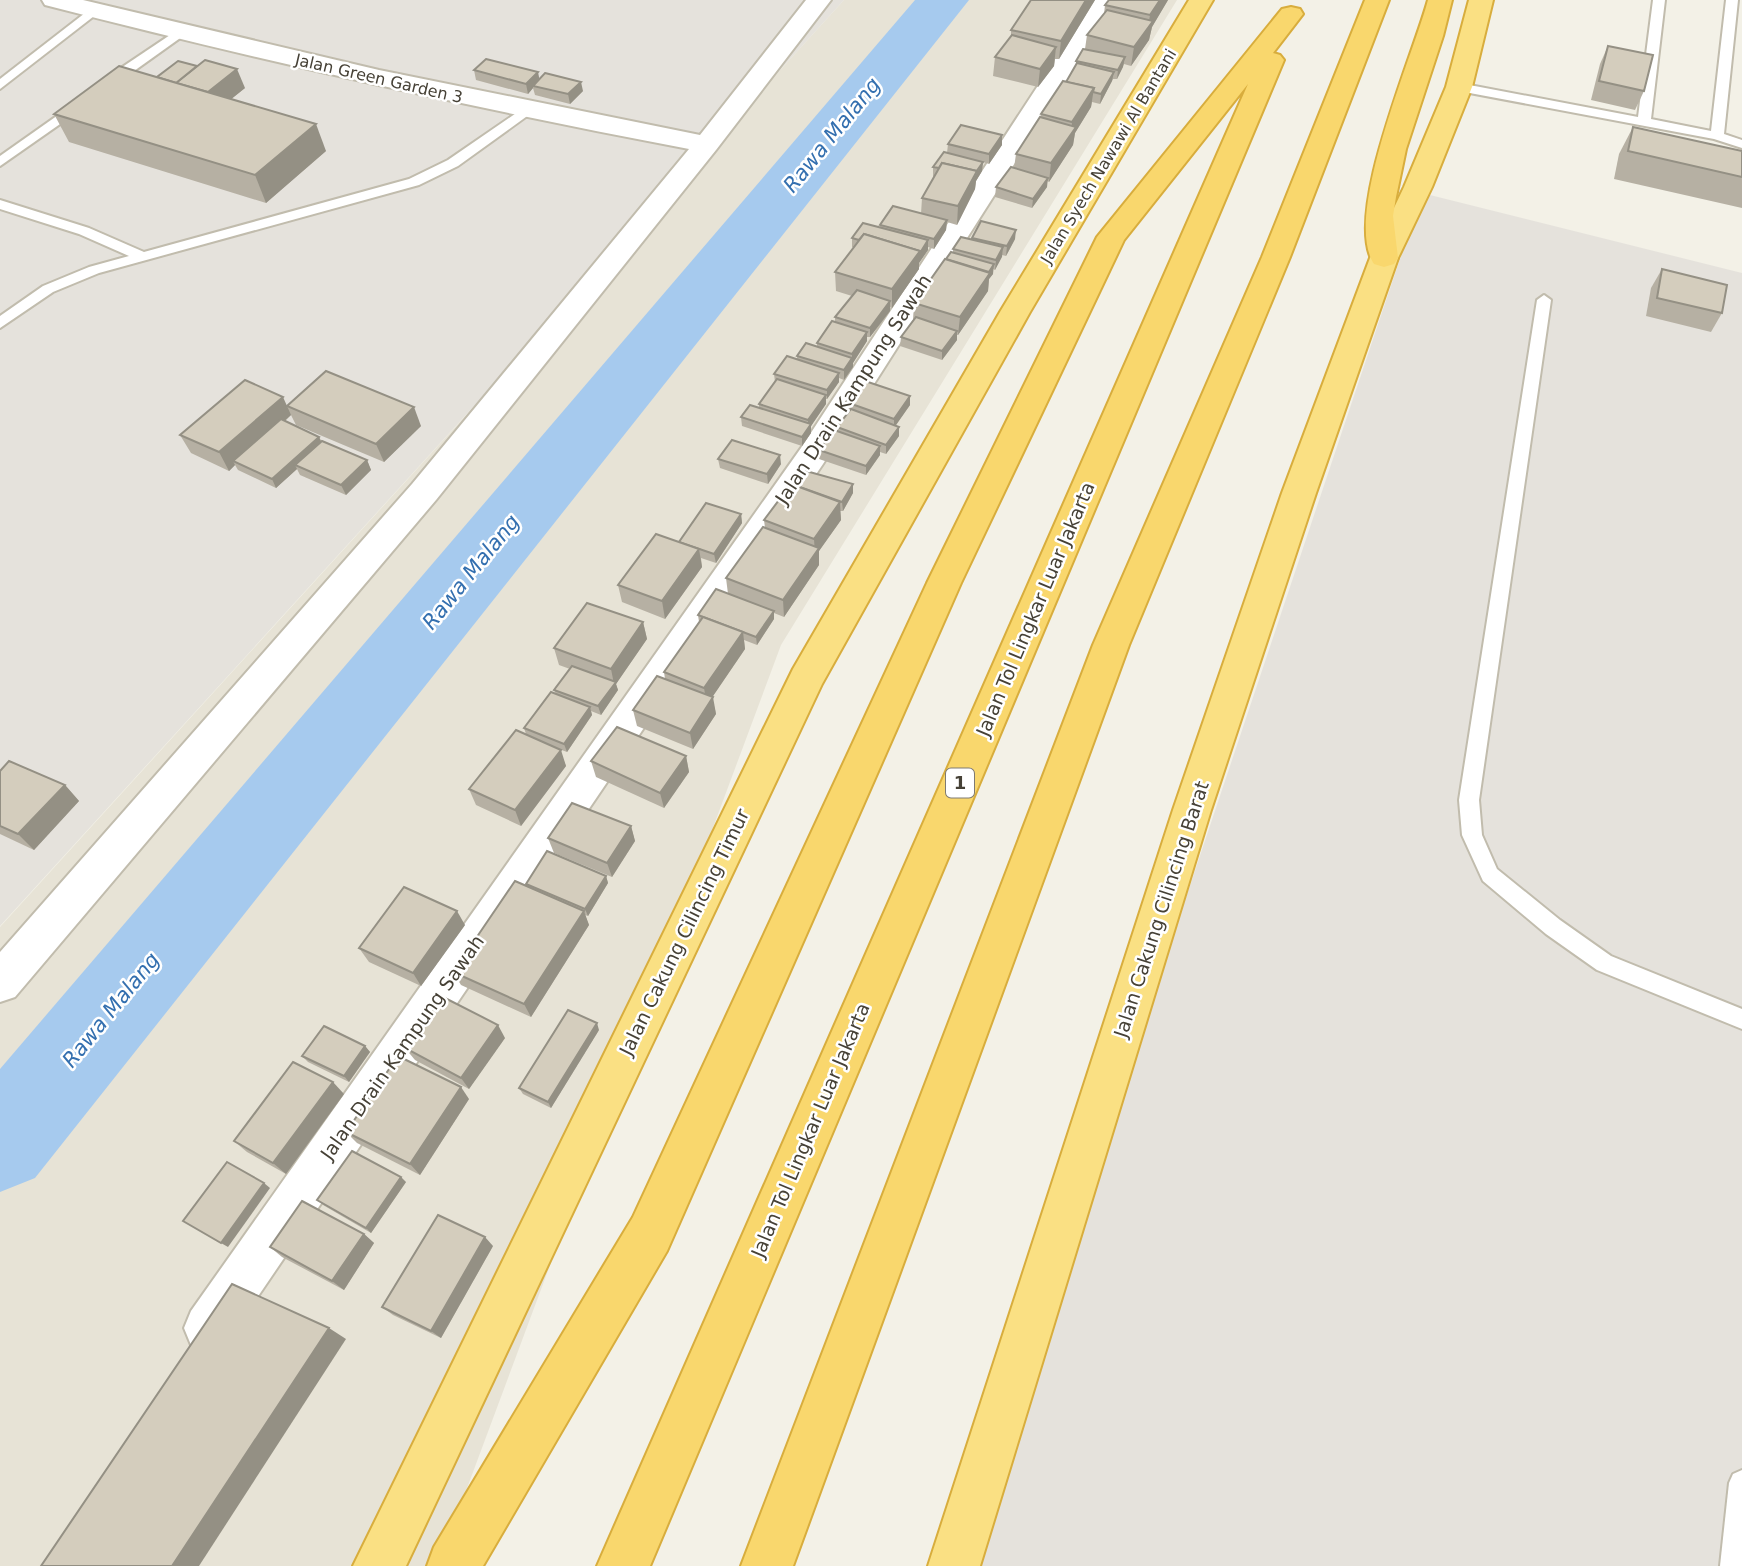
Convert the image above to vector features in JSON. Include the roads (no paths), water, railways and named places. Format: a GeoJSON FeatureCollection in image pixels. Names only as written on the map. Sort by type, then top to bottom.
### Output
{"type":"FeatureCollection","features":[{"type":"Feature","properties":{"kind":"highway","name":"Jalan Syech Nawawi Al Bantani"},"geometry":{"type":"LineString","coordinates":[[1015,312],[1201,0]]}},
{"type":"Feature","properties":{"kind":"highway"},"geometry":{"type":"LineString","coordinates":[[767,1566],[1111,645],[1276,257],[1377,0]]}},
{"type":"Feature","properties":{"kind":"highway"},"geometry":{"type":"LineString","coordinates":[[1384,258],[1379,216],[1393,149],[1431,36],[1440,0]]}},
{"type":"Feature","properties":{"kind":"highway"},"geometry":{"type":"LineString","coordinates":[[1384,258],[1414,197],[1459,87],[1481,0]]}},
{"type":"Feature","properties":{"kind":"highway"},"geometry":{"type":"LineString","coordinates":[[453,1566],[650,1234],[944,583],[1111,237],[1294,7]]}},
{"type":"Feature","properties":{"kind":"highway","name":"Jalan Tol Lingkar Luar Jakarta"},"geometry":{"type":"LineString","coordinates":[[623,1566],[1294,7]]}},
{"type":"Feature","properties":{"kind":"highway","name":"Jalan Cakung Cilincing Barat"},"geometry":{"type":"LineString","coordinates":[[954,1566],[1192,810],[1320,430],[1384,258]]}},
{"type":"Feature","properties":{"kind":"highway","name":"Jalan Cakung Cilincing Timur"},"geometry":{"type":"LineString","coordinates":[[379,1566],[806,679],[1015,312]]}},
{"type":"Feature","properties":{"kind":"street","name":"Jalan Green Garden 3"},"geometry":{"type":"LineString","coordinates":[[54,0],[179,33],[525,111],[707,144]]}},
{"type":"Feature","properties":{"kind":"street"},"geometry":{"type":"LineString","coordinates":[[0,983],[424,492],[707,144],[819,0]]}},
{"type":"Feature","properties":{"kind":"street","name":"Jalan Drain Kampung Sawah"},"geometry":{"type":"LineString","coordinates":[[187,1358],[812,456],[1049,90],[1103,0]]}},
{"type":"Feature","properties":{"kind":"lane"},"geometry":{"type":"LineString","coordinates":[[1644,122],[1659,0]]}},
{"type":"Feature","properties":{"kind":"lane"},"geometry":{"type":"LineString","coordinates":[[1717,136],[1732,0]]}},
{"type":"Feature","properties":{"kind":"lane"},"geometry":{"type":"LineString","coordinates":[[0,85],[94,10]]}},
{"type":"Feature","properties":{"kind":"lane"},"geometry":{"type":"LineString","coordinates":[[0,162],[179,33]]}},
{"type":"Feature","properties":{"kind":"lane"},"geometry":{"type":"LineString","coordinates":[[1459,87],[1717,136],[1742,144]]}},
{"type":"Feature","properties":{"kind":"lane"},"geometry":{"type":"LineString","coordinates":[[0,323],[48,289],[94,270],[414,182],[453,163],[525,111]]}},
{"type":"Feature","properties":{"kind":"lane"},"geometry":{"type":"LineString","coordinates":[[0,204],[84,231],[142,256]]}},
{"type":"Feature","properties":{"kind":"lane"},"geometry":{"type":"LineString","coordinates":[[1544,300],[1469,800],[1472,835],[1490,874],[1553,927],[1604,963],[1742,1019]]}},
{"type":"Feature","properties":{"kind":"lane"},"geometry":{"type":"LineString","coordinates":[[1733,1566],[1742,1483]]}},
{"type":"Feature","properties":{"kind":"waterway","name":"Rawa Malang"},"geometry":{"type":"LineString","coordinates":[[0,1144],[943,0]]}}]}
